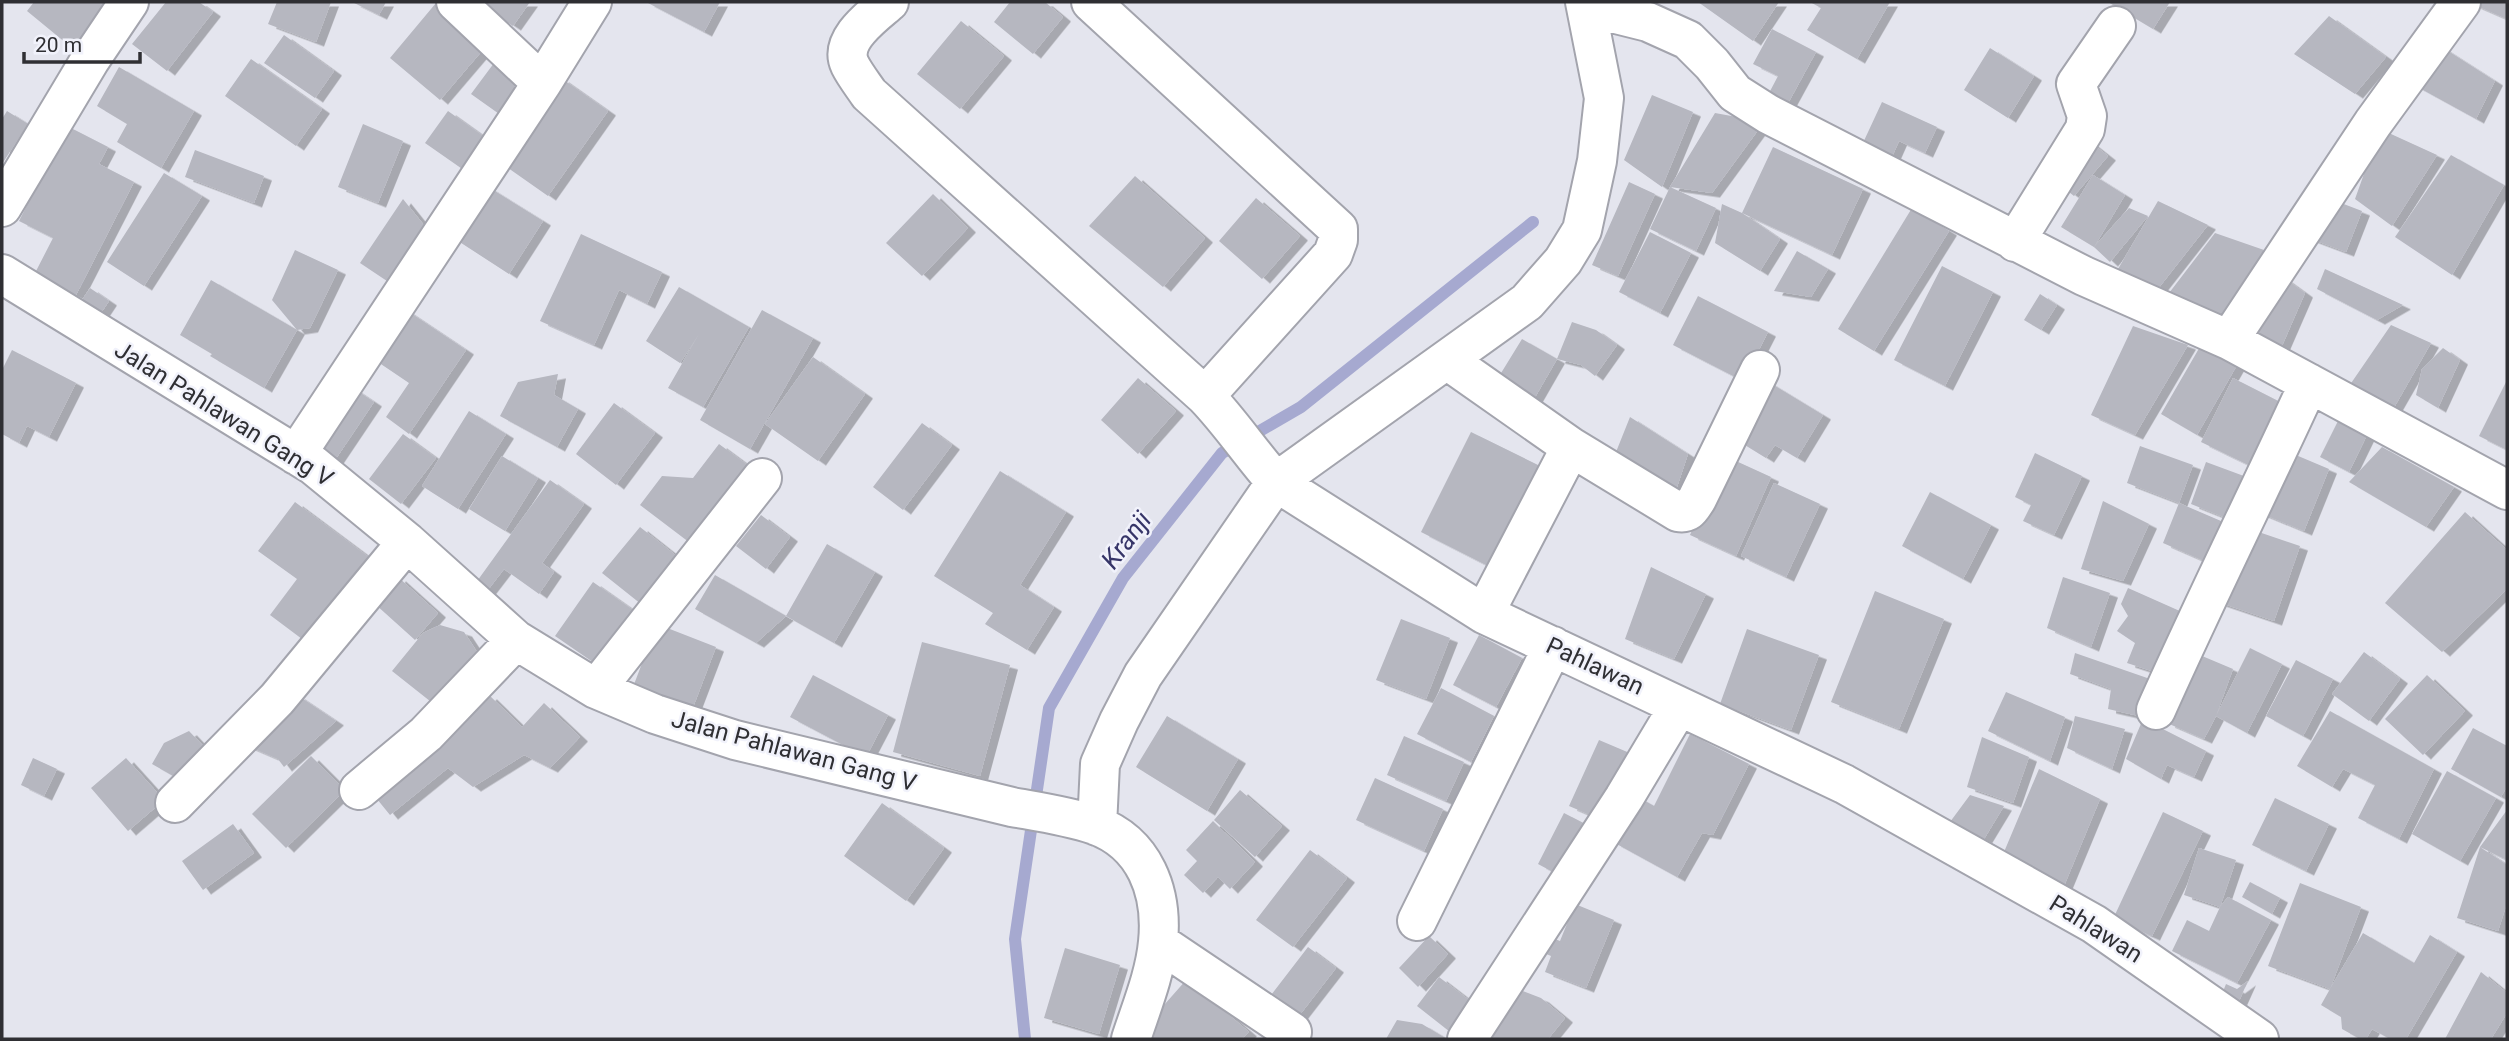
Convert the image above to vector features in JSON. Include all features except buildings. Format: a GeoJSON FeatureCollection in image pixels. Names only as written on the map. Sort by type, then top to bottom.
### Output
{"type":"FeatureCollection","features":[{"type":"Feature","properties":{"kind":"street"},"geometry":{"type":"LineString","coordinates":[[2,207],[90,60],[129,2]]}},
{"type":"Feature","properties":{"kind":"street"},"geometry":{"type":"LineString","coordinates":[[456,2],[542,83]]}},
{"type":"Feature","properties":{"kind":"street"},"geometry":{"type":"LineString","coordinates":[[296,455],[542,83],[592,2]]}},
{"type":"Feature","properties":{"kind":"street"},"geometry":{"type":"LineString","coordinates":[[889,2],[856,33],[849,47],[848,63],[869,94],[1215,406],[1265,471]]}},
{"type":"Feature","properties":{"kind":"street"},"geometry":{"type":"LineString","coordinates":[[1091,2],[1338,229],[1338,240],[1333,254],[1215,406]]}},
{"type":"Feature","properties":{"kind":"street"},"geometry":{"type":"LineString","coordinates":[[2230,340],[2373,123],[2461,2]]}},
{"type":"Feature","properties":{"kind":"street"},"geometry":{"type":"LineString","coordinates":[[1097,826],[1100,764],[1119,721],[1143,675],[1265,471],[1447,360],[1527,303],[1563,261],[1582,230],[1597,161],[1604,98],[1586,4],[1648,22],[1688,40],[1735,93],[1768,114],[2084,276],[2230,340],[2507,490]]}},
{"type":"Feature","properties":{"kind":"street"},"geometry":{"type":"LineString","coordinates":[[2015,242],[2085,130],[2087,116],[2075,88],[2076,82],[2116,26]]}},
{"type":"Feature","properties":{"kind":"street","name":"Jalan Pahlawan Gang V"},"geometry":{"type":"LineString","coordinates":[[2,274],[313,465],[407,542],[516,640],[596,689],[655,714],[735,740],[1097,826],[1122,839],[1141,857],[1156,888],[1158,942],[1155,961],[1131,1039]]}},
{"type":"Feature","properties":{"kind":"street"},"geometry":{"type":"LineString","coordinates":[[1447,360],[1571,447],[1678,512],[1689,511],[1760,370]]}},
{"type":"Feature","properties":{"kind":"street"},"geometry":{"type":"LineString","coordinates":[[2156,710],[2212,585],[2309,383]]}},
{"type":"Feature","properties":{"kind":"street"},"geometry":{"type":"LineString","coordinates":[[1484,614],[1571,447]]}},
{"type":"Feature","properties":{"kind":"street","name":"Pahlawan"},"geometry":{"type":"LineString","coordinates":[[1265,471],[1484,614],[1844,784],[2094,924],[2259,1039]]}},
{"type":"Feature","properties":{"kind":"street"},"geometry":{"type":"LineString","coordinates":[[596,689],[762,478]]}},
{"type":"Feature","properties":{"kind":"street"},"geometry":{"type":"LineString","coordinates":[[175,803],[277,699],[407,542]]}},
{"type":"Feature","properties":{"kind":"street"},"geometry":{"type":"LineString","coordinates":[[359,790],[426,734],[516,640]]}},
{"type":"Feature","properties":{"kind":"street"},"geometry":{"type":"LineString","coordinates":[[1417,920],[1553,646]]}},
{"type":"Feature","properties":{"kind":"street"},"geometry":{"type":"LineString","coordinates":[[1467,1039],[1617,810],[1679,706]]}},
{"type":"Feature","properties":{"kind":"street"},"geometry":{"type":"LineString","coordinates":[[1158,942],[1292,1032]]}},
{"type":"Feature","properties":{"kind":"waterway","name":"Kranji"},"geometry":{"type":"LineString","coordinates":[[1025,1039],[1015,939],[1049,708],[1123,578],[1222,453],[1301,407],[1533,222]]}}]}
